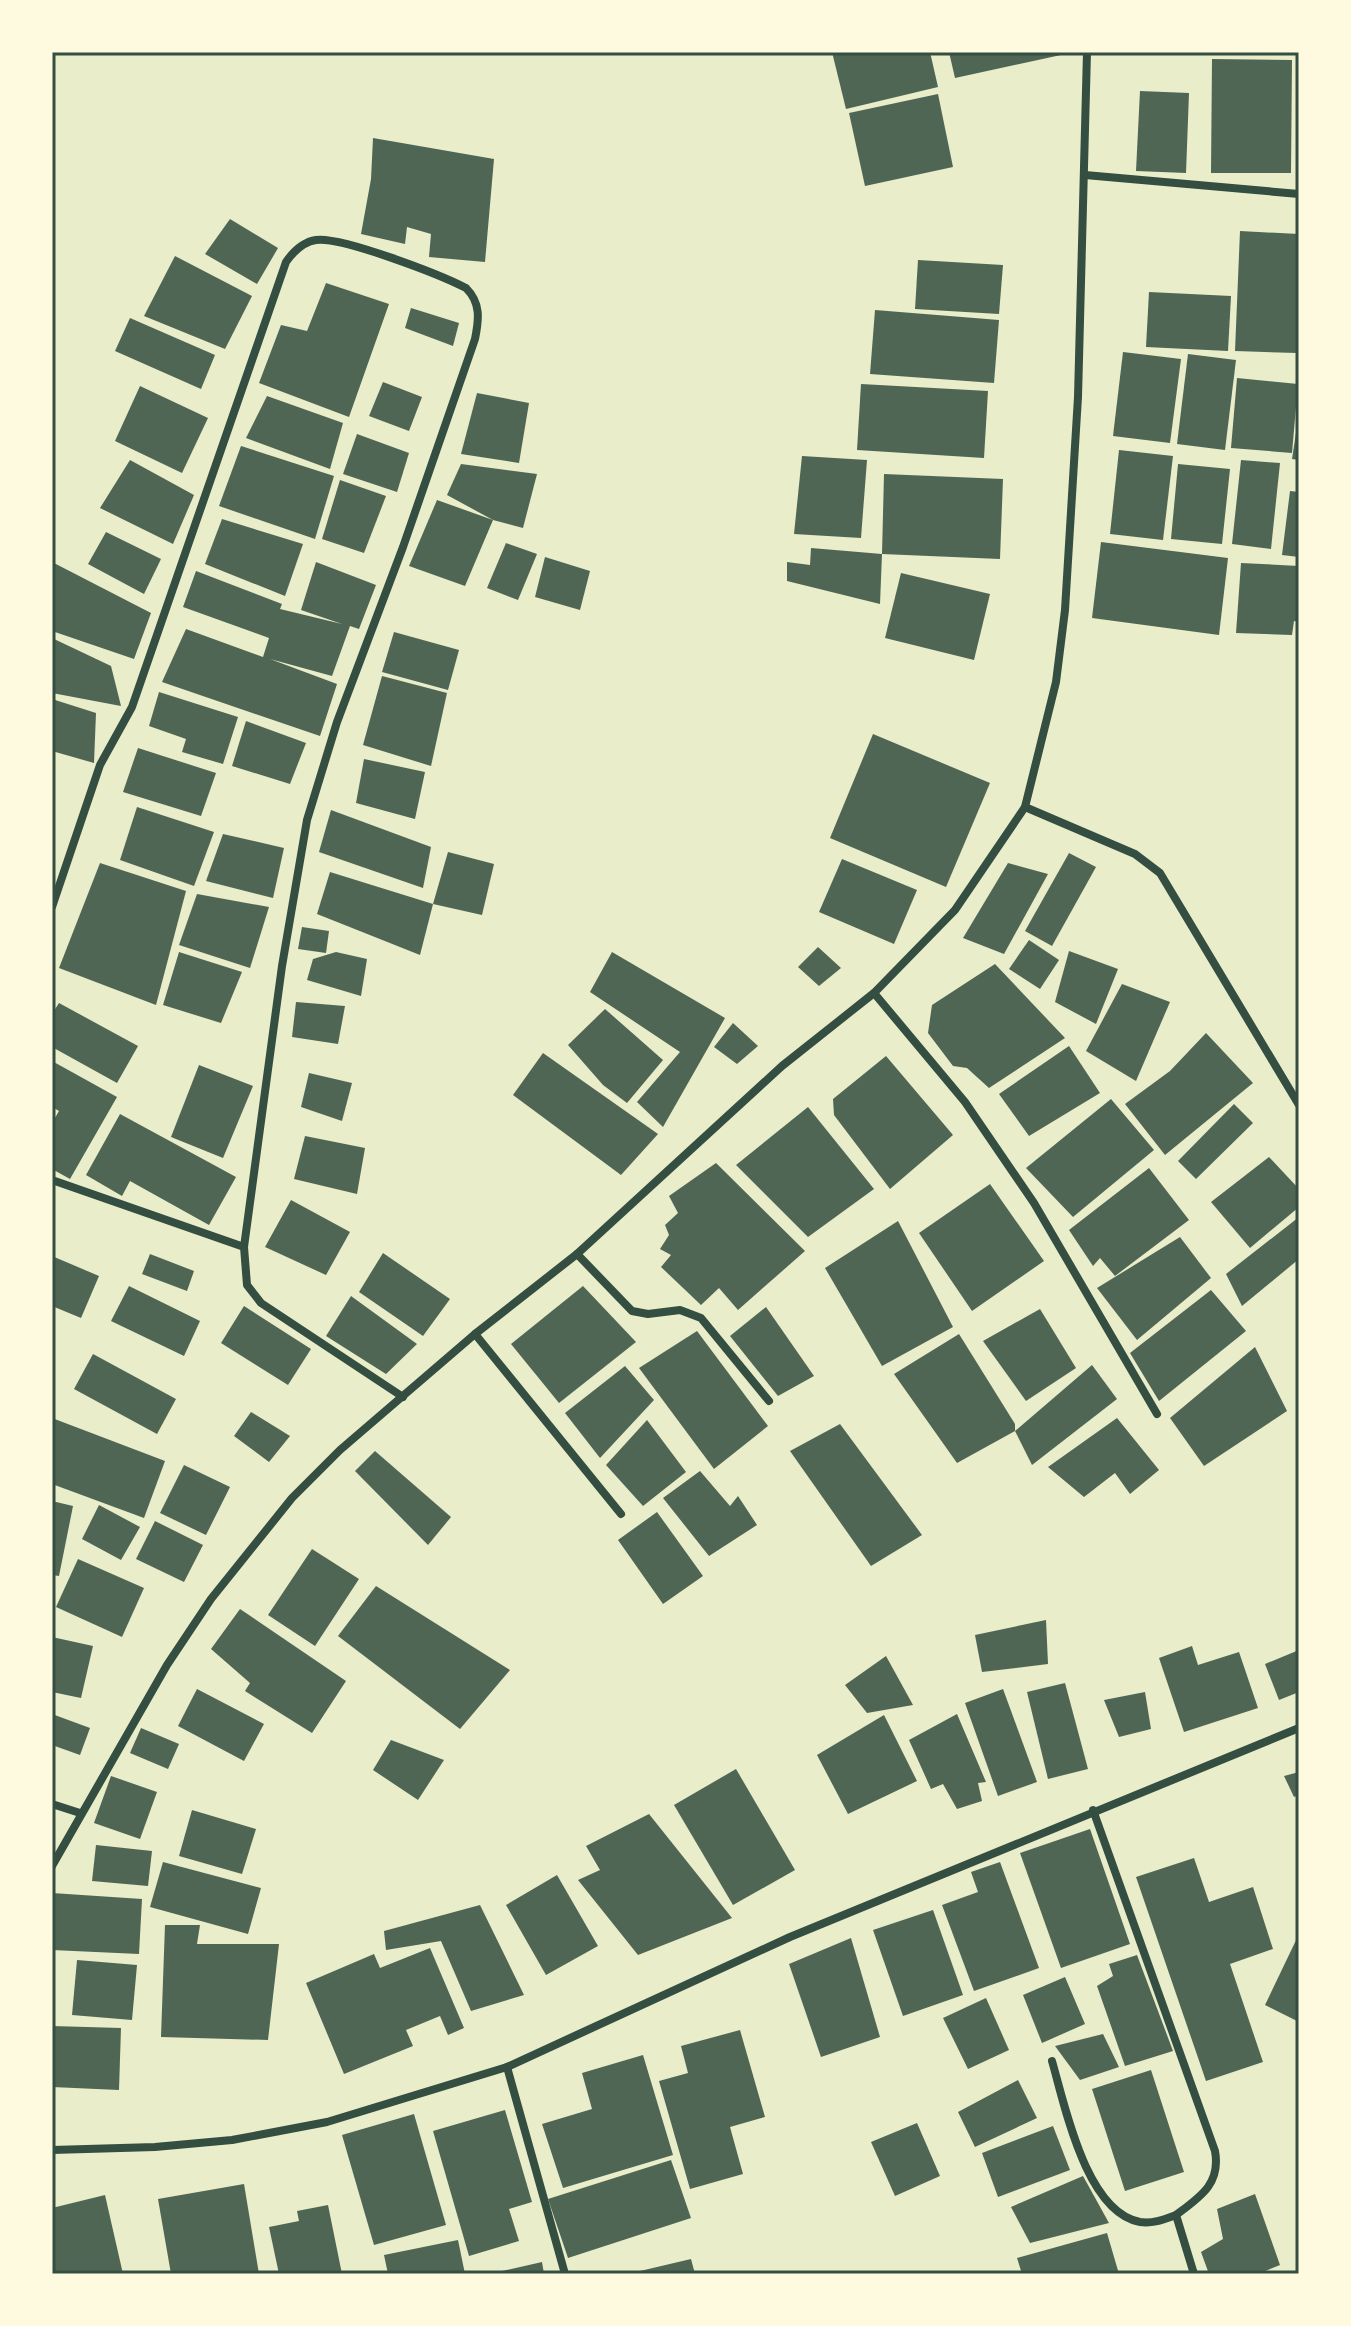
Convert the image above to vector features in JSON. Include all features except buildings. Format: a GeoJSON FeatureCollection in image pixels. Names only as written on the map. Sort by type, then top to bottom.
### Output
{"type":"FeatureCollection","features":[{"type":"Feature","properties":{"kind":"street"},"geometry":{"type":"LineString","coordinates":[[52,1866],[167,1665],[253,1544],[340,1450],[475,1334],[577,1254],[782,1066],[874,993],[955,910],[1025,807],[1053,695],[1065,610],[1078,397],[1087,52]]}},
{"type":"Feature","properties":{"kind":"street"},"geometry":{"type":"LineString","coordinates":[[1085,175],[1299,194]]}},
{"type":"Feature","properties":{"kind":"street"},"geometry":{"type":"LineString","coordinates":[[52,907],[100,765],[132,707],[286,262],[305,244],[317,240],[341,242],[466,288],[477,302],[479,318],[475,339],[403,547],[337,722],[307,820],[282,966],[244,1247],[247,1285],[261,1303],[403,1397]]}},
{"type":"Feature","properties":{"kind":"street"},"geometry":{"type":"LineString","coordinates":[[1025,807],[1135,854],[1160,873],[1299,1105]]}},
{"type":"Feature","properties":{"kind":"street"},"geometry":{"type":"LineString","coordinates":[[874,993],[965,1102],[1034,1203],[1157,1414]]}},
{"type":"Feature","properties":{"kind":"street"},"geometry":{"type":"LineString","coordinates":[[52,1180],[244,1247]]}},
{"type":"Feature","properties":{"kind":"street"},"geometry":{"type":"LineString","coordinates":[[577,1254],[632,1311],[648,1314],[686,1311],[701,1318],[769,1401]]}},
{"type":"Feature","properties":{"kind":"street"},"geometry":{"type":"LineString","coordinates":[[475,1334],[621,1514]]}},
{"type":"Feature","properties":{"kind":"street"},"geometry":{"type":"LineString","coordinates":[[52,2150],[155,2147],[232,2140],[327,2122],[507,2067],[790,1937],[1299,1728]]}},
{"type":"Feature","properties":{"kind":"street"},"geometry":{"type":"LineString","coordinates":[[52,1804],[80,1813]]}},
{"type":"Feature","properties":{"kind":"street"},"geometry":{"type":"LineString","coordinates":[[1052,2061],[1094,2183],[1119,2213],[1143,2223],[1176,2215],[1200,2197],[1213,2182],[1217,2173],[1215,2151],[1093,1810]]}},
{"type":"Feature","properties":{"kind":"street"},"geometry":{"type":"LineString","coordinates":[[507,2067],[565,2274]]}},
{"type":"Feature","properties":{"kind":"street"},"geometry":{"type":"LineString","coordinates":[[1176,2215],[1194,2274]]}}]}
